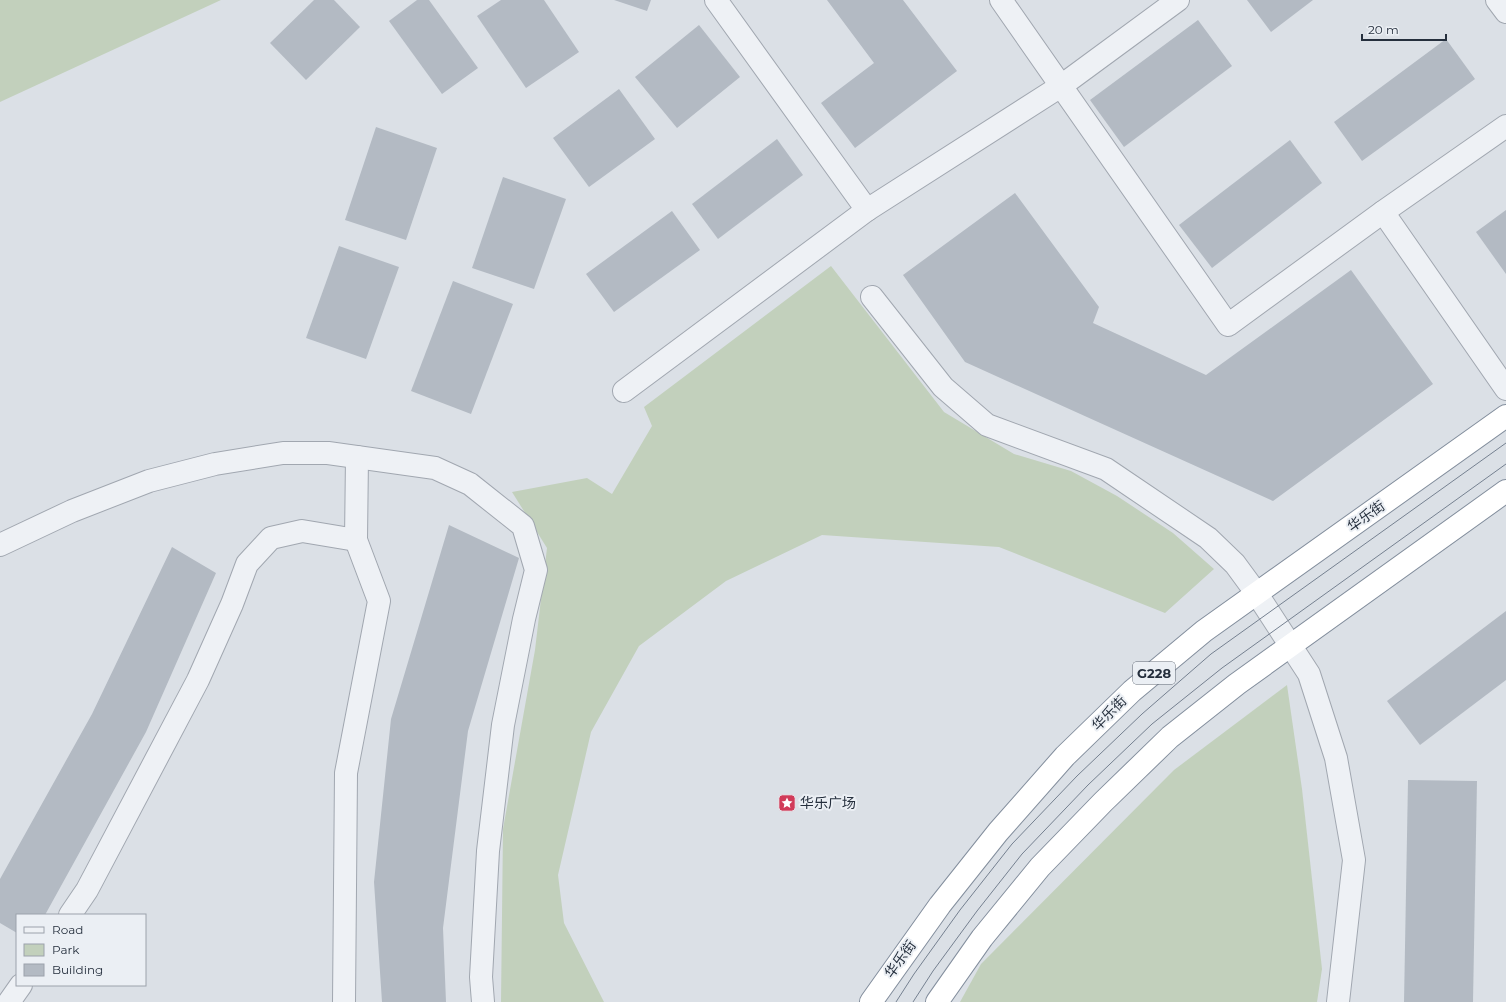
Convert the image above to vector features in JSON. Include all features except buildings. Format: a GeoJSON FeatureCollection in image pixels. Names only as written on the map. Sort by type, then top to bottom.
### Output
{"type":"FeatureCollection","features":[{"type":"Feature","properties":{"kind":"highway","name":"华乐街"},"geometry":{"type":"LineString","coordinates":[[870,1002],[940,905],[998,832],[1065,756],[1132,691],[1204,631],[1506,416]]}},
{"type":"Feature","properties":{"kind":"highway"},"geometry":{"type":"LineString","coordinates":[[937,1002],[982,938],[1040,867],[1102,802],[1170,738],[1237,684],[1506,490]]}},
{"type":"Feature","properties":{"kind":"street"},"geometry":{"type":"LineString","coordinates":[[716,0],[867,210]]}},
{"type":"Feature","properties":{"kind":"street"},"geometry":{"type":"LineString","coordinates":[[1001,0],[1228,325],[1383,212],[1506,126]]}},
{"type":"Feature","properties":{"kind":"street"},"geometry":{"type":"LineString","coordinates":[[624,390],[867,210],[1061,86],[1178,0]]}},
{"type":"Feature","properties":{"kind":"street"},"geometry":{"type":"LineString","coordinates":[[1497,0],[1506,12]]}},
{"type":"Feature","properties":{"kind":"street"},"geometry":{"type":"LineString","coordinates":[[1383,212],[1506,389]]}},
{"type":"Feature","properties":{"kind":"street"},"geometry":{"type":"LineString","coordinates":[[872,297],[943,388],[987,425],[1106,468],[1208,538],[1235,564],[1257,594],[1309,674],[1336,758],[1354,860],[1338,1002]]}},
{"type":"Feature","properties":{"kind":"street"},"geometry":{"type":"LineString","coordinates":[[0,545],[72,511],[149,481],[215,464],[283,453],[328,453],[435,468],[470,484],[523,526],[536,570],[524,619],[503,725],[488,851],[480,977],[483,1002]]}},
{"type":"Feature","properties":{"kind":"street"},"geometry":{"type":"LineString","coordinates":[[344,1002],[346,773],[379,601],[356,540],[357,457]]}},
{"type":"Feature","properties":{"kind":"street"},"geometry":{"type":"LineString","coordinates":[[71,914],[87,890],[198,680],[232,604],[247,564],[271,538],[302,530],[356,540]]}},
{"type":"Feature","properties":{"kind":"street"},"geometry":{"type":"LineString","coordinates":[[9,1002],[21,986]]}},
{"type":"Feature","properties":{"kind":"green space"},"geometry":{"type":"Polygon","coordinates":[[[0,0],[221,0],[0,102],[0,0]]]}},
{"type":"Feature","properties":{"kind":"green space"},"geometry":{"type":"Polygon","coordinates":[[[831,266],[944,412],[1014,454],[1071,471],[1117,496],[1173,533],[1214,569],[1165,613],[999,547],[822,535],[726,581],[639,646],[591,732],[558,875],[564,923],[604,1002],[501,1002],[503,829],[535,650],[547,548],[512,492],[587,478],[612,494],[652,426],[644,407],[831,266]]]}},
{"type":"Feature","properties":{"kind":"green space"},"geometry":{"type":"Polygon","coordinates":[[[1287,685],[1302,789],[1322,969],[1317,1002],[960,1002],[981,964],[1174,770],[1287,685]]]}},
{"type":"Feature","properties":{"kind":"tram line"},"geometry":{"type":"LineString","coordinates":[[896,1002],[914,974],[960,910],[1012,844],[1077,776],[1142,714],[1211,654],[1506,443]]}},
{"type":"Feature","properties":{"kind":"tram line"},"geometry":{"type":"LineString","coordinates":[[913,1002],[933,971],[977,911],[1022,854],[1088,785],[1152,724],[1222,668],[1506,464]]}},
{"type":"Feature","properties":{"kind":"place","name":"华乐广场"},"geometry":{"type":"Point","coordinates":[787,803]}}]}
